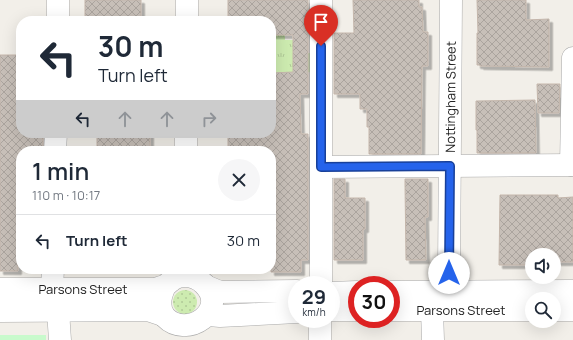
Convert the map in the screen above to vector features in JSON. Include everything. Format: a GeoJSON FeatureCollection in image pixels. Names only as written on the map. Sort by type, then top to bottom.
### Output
{"type":"FeatureCollection","features":[{"type":"Feature","properties":{"kind":"street"},"geometry":{"type":"LineString","coordinates":[[58,0],[58,16]]}},
{"type":"Feature","properties":{"kind":"street"},"geometry":{"type":"LineString","coordinates":[[187,0],[187,16]]}},
{"type":"Feature","properties":{"kind":"street"},"geometry":{"type":"LineString","coordinates":[[321,0],[321,276]]}},
{"type":"Feature","properties":{"kind":"street","name":"Nottingham Street"},"geometry":{"type":"LineString","coordinates":[[432,310],[446,291],[449,273],[451,0]]}},
{"type":"Feature","properties":{"kind":"street"},"geometry":{"type":"LineString","coordinates":[[321,167],[572,165],[573,58]]}},
{"type":"Feature","properties":{"kind":"street"},"geometry":{"type":"LineString","coordinates":[[182,274],[171,280],[165,286],[160,300],[160,308],[168,321],[174,326],[181,328],[188,334],[209,315],[212,301],[208,287],[202,281],[189,274]]}},
{"type":"Feature","properties":{"kind":"street"},"geometry":{"type":"LineString","coordinates":[[52,279],[58,311],[60,340]]}},
{"type":"Feature","properties":{"kind":"street","name":"Parsons Street"},"geometry":{"type":"LineString","coordinates":[[0,289],[52,279],[154,289],[165,286]]}},
{"type":"Feature","properties":{"kind":"street"},"geometry":{"type":"LineString","coordinates":[[208,287],[220,292],[288,291]]}},
{"type":"Feature","properties":{"kind":"street","name":"Parsons Street"},"geometry":{"type":"LineString","coordinates":[[400,292],[573,291]]}},
{"type":"Feature","properties":{"kind":"street","name":"Parsons Street"},"geometry":{"type":"LineString","coordinates":[[0,311],[148,310],[163,315]]}},
{"type":"Feature","properties":{"kind":"street","name":"Parsons Street"},"geometry":{"type":"LineString","coordinates":[[400,310],[525,310]]}},
{"type":"Feature","properties":{"kind":"street"},"geometry":{"type":"LineString","coordinates":[[432,310],[433,340]]}},
{"type":"Feature","properties":{"kind":"street"},"geometry":{"type":"LineString","coordinates":[[561,310],[573,310]]}},
{"type":"Feature","properties":{"kind":"street"},"geometry":{"type":"LineString","coordinates":[[209,315],[220,316],[288,312]]}},
{"type":"Feature","properties":{"kind":"street"},"geometry":{"type":"LineString","coordinates":[[320,328],[320,340]]}},
{"type":"Feature","properties":{"kind":"green space"},"geometry":{"type":"Polygon","coordinates":[[[276,35],[285,35],[285,40],[293,40],[294,53],[317,53],[317,72],[276,73],[276,35]]]}},
{"type":"Feature","properties":{"kind":"green space"},"geometry":{"type":"Polygon","coordinates":[[[185,290],[193,294],[197,302],[193,310],[185,314],[177,310],[173,302],[177,294],[185,290]]]}},
{"type":"Feature","properties":{"kind":"green space"},"geometry":{"type":"Polygon","coordinates":[[[0,335],[46,335],[46,340],[0,340],[0,335]]]}},
{"type":"Feature","properties":{"kind":"building"},"geometry":{"type":"Polygon","coordinates":[[[85,0],[141,0],[141,16],[85,16],[85,0]]]}},
{"type":"Feature","properties":{"kind":"building"},"geometry":{"type":"Polygon","coordinates":[[[228,0],[308,0],[308,94],[300,94],[301,134],[308,134],[308,260],[301,260],[301,272],[276,272],[276,146],[228,146],[228,138],[276,138],[276,73],[293,72],[293,35],[276,35],[276,16],[228,16],[228,0]]]}},
{"type":"Feature","properties":{"kind":"building"},"geometry":{"type":"Polygon","coordinates":[[[353,0],[419,0],[419,7],[422,7],[423,32],[428,32],[428,66],[422,66],[421,154],[369,154],[367,109],[360,109],[360,94],[334,94],[334,33],[354,33],[353,0]]]}},
{"type":"Feature","properties":{"kind":"building"},"geometry":{"type":"Polygon","coordinates":[[[477,0],[526,0],[526,20],[549,19],[549,67],[477,65],[477,0]]]}},
{"type":"Feature","properties":{"kind":"building"},"geometry":{"type":"Polygon","coordinates":[[[0,55],[16,55],[16,138],[43,138],[43,146],[16,146],[16,271],[0,271],[0,55]]]}},
{"type":"Feature","properties":{"kind":"building"},"geometry":{"type":"Polygon","coordinates":[[[537,84],[560,84],[559,113],[538,113],[537,84]]]}},
{"type":"Feature","properties":{"kind":"building"},"geometry":{"type":"Polygon","coordinates":[[[535,100],[536,153],[477,153],[476,101],[535,100]]]}},
{"type":"Feature","properties":{"kind":"building"},"geometry":{"type":"Polygon","coordinates":[[[97,138],[150,138],[150,146],[97,146],[97,138]]]}},
{"type":"Feature","properties":{"kind":"building"},"geometry":{"type":"Polygon","coordinates":[[[334,179],[345,179],[345,198],[365,198],[363,260],[334,260],[334,179]]]}},
{"type":"Feature","properties":{"kind":"building"},"geometry":{"type":"Polygon","coordinates":[[[405,179],[428,179],[428,217],[425,217],[426,260],[406,260],[405,179]]]}},
{"type":"Feature","properties":{"kind":"building"},"geometry":{"type":"Polygon","coordinates":[[[500,195],[558,195],[558,198],[573,197],[573,262],[561,262],[561,248],[525,248],[525,265],[499,265],[500,195]]]}},
{"type":"Feature","properties":{"kind":"route"},"geometry":{"type":"LineString","coordinates":[[321,46],[321,167],[450,166],[449,273]]}}]}
